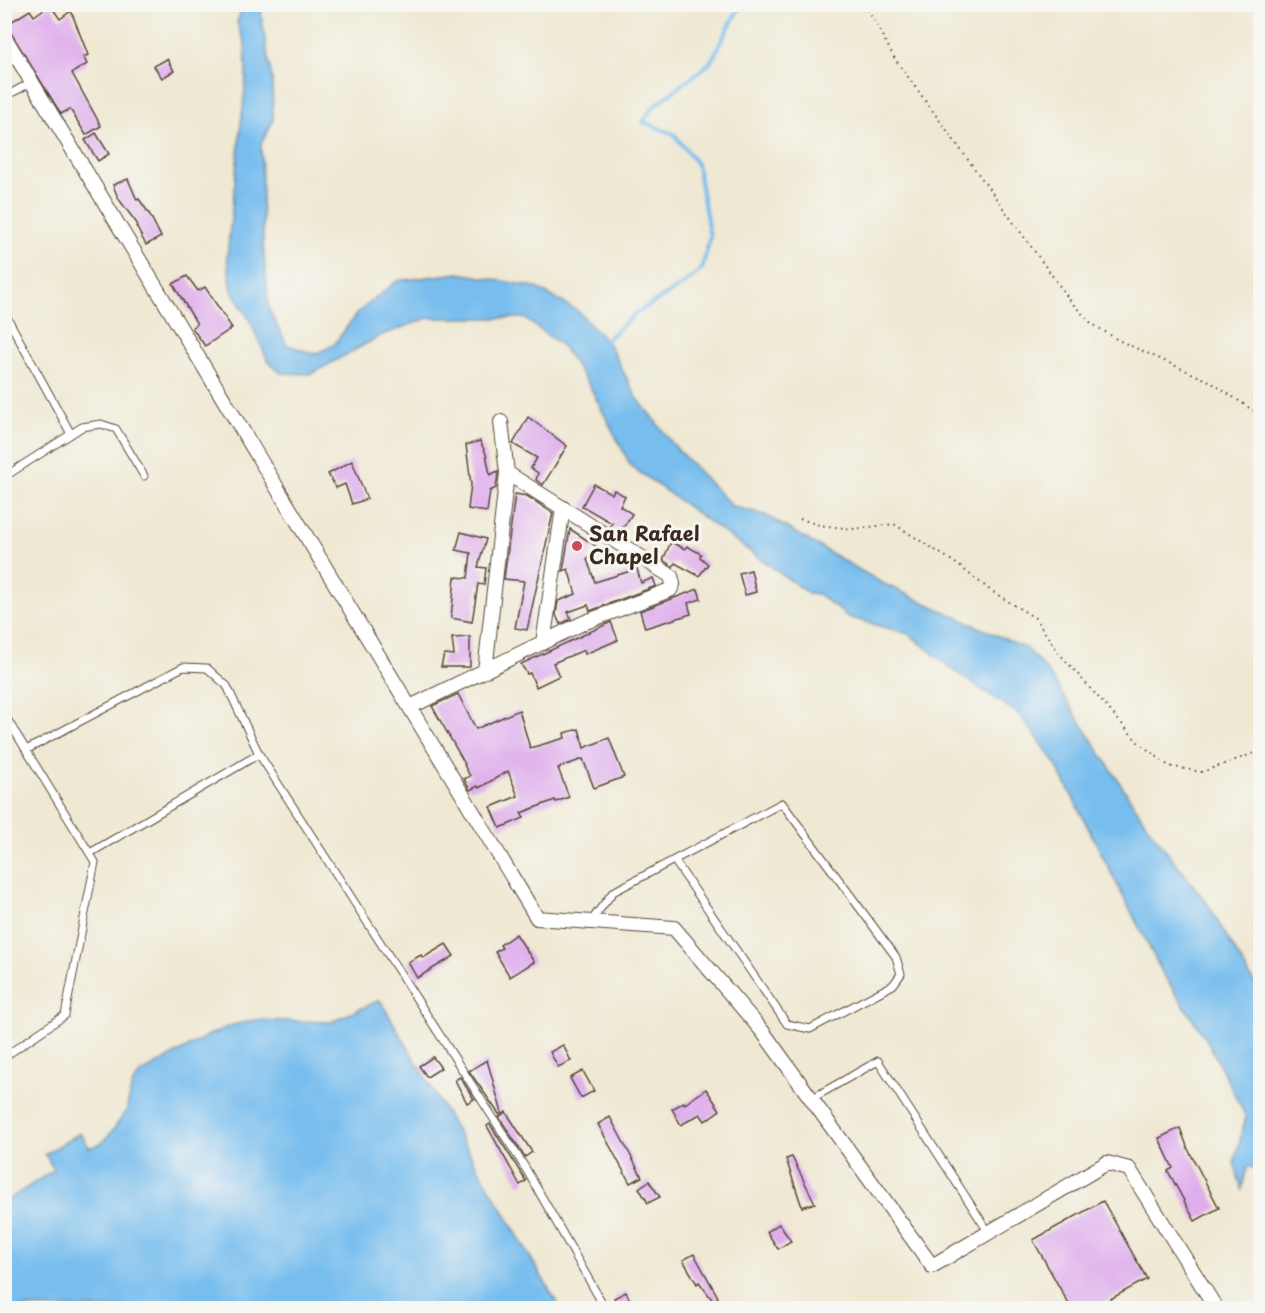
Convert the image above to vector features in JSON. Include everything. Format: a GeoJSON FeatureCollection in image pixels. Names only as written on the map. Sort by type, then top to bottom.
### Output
{"type":"FeatureCollection","features":[{"type":"Feature","properties":{"kind":"street"},"geometry":{"type":"LineString","coordinates":[[4,36],[537,918],[674,928],[763,1032],[932,1266],[1107,1162],[1129,1169],[1216,1308]]}},
{"type":"Feature","properties":{"kind":"street"},"geometry":{"type":"LineString","coordinates":[[484,671],[507,473],[501,422]]}},
{"type":"Feature","properties":{"kind":"street"},"geometry":{"type":"LineString","coordinates":[[410,706],[583,623],[670,590],[673,584],[671,576],[507,473]]}},
{"type":"Feature","properties":{"kind":"street"},"geometry":{"type":"LineString","coordinates":[[543,642],[563,508]]}},
{"type":"Feature","properties":{"kind":"lane"},"geometry":{"type":"LineString","coordinates":[[4,97],[32,81]]}},
{"type":"Feature","properties":{"kind":"lane"},"geometry":{"type":"LineString","coordinates":[[4,312],[71,434]]}},
{"type":"Feature","properties":{"kind":"lane"},"geometry":{"type":"LineString","coordinates":[[4,477],[71,434],[82,428],[101,424],[116,429],[144,476]]}},
{"type":"Feature","properties":{"kind":"lane"},"geometry":{"type":"LineString","coordinates":[[26,750],[183,667],[207,668],[226,686],[259,754],[526,1169],[606,1308]]}},
{"type":"Feature","properties":{"kind":"lane"},"geometry":{"type":"LineString","coordinates":[[4,714],[95,862],[65,1015],[4,1057]]}},
{"type":"Feature","properties":{"kind":"lane"},"geometry":{"type":"LineString","coordinates":[[90,853],[259,754]]}},
{"type":"Feature","properties":{"kind":"lane"},"geometry":{"type":"LineString","coordinates":[[591,921],[613,892],[782,803],[896,957],[901,974],[894,985],[810,1029],[787,1024],[674,860]]}},
{"type":"Feature","properties":{"kind":"lane"},"geometry":{"type":"LineString","coordinates":[[811,1099],[878,1061],[989,1233]]}},
{"type":"Feature","properties":{"kind":"path"},"geometry":{"type":"LineString","coordinates":[[866,4],[895,59],[1065,294],[1090,323],[1118,340],[1209,381],[1260,415]]}},
{"type":"Feature","properties":{"kind":"path"},"geometry":{"type":"LineString","coordinates":[[800,519],[819,525],[853,529],[894,524],[954,562],[990,590],[1035,618],[1058,652],[1138,742],[1169,766],[1202,772],[1260,751]]}},
{"type":"Feature","properties":{"kind":"water"},"geometry":{"type":"Polygon","coordinates":[[[243,5],[264,5],[261,15],[272,79],[273,121],[261,144],[263,243],[269,310],[287,345],[315,354],[334,345],[357,313],[397,281],[459,273],[535,287],[578,311],[609,344],[637,398],[677,449],[732,506],[765,515],[882,583],[1027,649],[1048,672],[1151,831],[1207,903],[1260,993],[1260,1168],[1247,1167],[1242,1189],[1234,1163],[1246,1117],[1208,1042],[1163,974],[1053,759],[1020,715],[957,673],[909,634],[848,617],[818,594],[808,593],[631,466],[589,385],[562,346],[524,318],[428,318],[382,335],[311,374],[281,373],[268,361],[249,319],[232,291],[227,257],[246,77],[245,44],[237,23],[243,5]]]}},
{"type":"Feature","properties":{"kind":"water"},"geometry":{"type":"Polygon","coordinates":[[[380,1000],[560,1308],[5,1308],[5,1202],[54,1170],[45,1154],[80,1133],[90,1148],[101,1143],[126,1112],[132,1085],[140,1074],[209,1035],[233,1025],[255,1020],[331,1022],[380,1000]]]}},
{"type":"Feature","properties":{"kind":"building"},"geometry":{"type":"Polygon","coordinates":[[[50,5],[60,19],[71,11],[88,55],[83,57],[87,64],[72,73],[101,126],[86,135],[70,109],[61,114],[6,25],[30,10],[34,16],[50,5]]]}},
{"type":"Feature","properties":{"kind":"building"},"geometry":{"type":"Polygon","coordinates":[[[167,59],[174,71],[162,78],[154,66],[167,59]]]}},
{"type":"Feature","properties":{"kind":"building"},"geometry":{"type":"Polygon","coordinates":[[[96,133],[109,154],[98,161],[85,140],[96,133]]]}},
{"type":"Feature","properties":{"kind":"building"},"geometry":{"type":"Polygon","coordinates":[[[128,179],[137,200],[139,199],[150,215],[161,237],[146,245],[136,226],[138,225],[118,198],[113,185],[128,179]]]}},
{"type":"Feature","properties":{"kind":"building"},"geometry":{"type":"Polygon","coordinates":[[[187,276],[198,291],[205,287],[232,328],[205,346],[192,328],[197,324],[173,284],[187,276]]]}},
{"type":"Feature","properties":{"kind":"building"},"geometry":{"type":"Polygon","coordinates":[[[528,417],[567,446],[543,485],[536,480],[538,473],[531,468],[537,458],[513,444],[528,417]]]}},
{"type":"Feature","properties":{"kind":"building"},"geometry":{"type":"Polygon","coordinates":[[[480,441],[486,454],[490,475],[498,471],[496,488],[490,491],[487,512],[468,509],[471,484],[466,445],[480,441]]]}},
{"type":"Feature","properties":{"kind":"building"},"geometry":{"type":"Polygon","coordinates":[[[352,461],[367,499],[352,504],[345,484],[336,488],[328,474],[352,461]]]}},
{"type":"Feature","properties":{"kind":"building"},"geometry":{"type":"Polygon","coordinates":[[[594,484],[612,494],[614,490],[625,496],[620,506],[632,514],[620,533],[610,527],[612,523],[582,506],[594,484]]]}},
{"type":"Feature","properties":{"kind":"building"},"geometry":{"type":"Polygon","coordinates":[[[515,494],[527,496],[553,513],[527,630],[515,628],[524,581],[504,579],[515,494]]]}},
{"type":"Feature","properties":{"kind":"building"},"geometry":{"type":"Polygon","coordinates":[[[570,529],[596,546],[587,559],[595,582],[637,569],[641,583],[653,578],[656,586],[590,611],[588,605],[568,612],[571,619],[560,624],[556,615],[558,601],[576,594],[568,569],[563,571],[570,529]]]}},
{"type":"Feature","properties":{"kind":"building"},"geometry":{"type":"Polygon","coordinates":[[[461,532],[486,539],[478,567],[486,568],[484,585],[478,584],[472,622],[451,618],[455,577],[468,578],[471,553],[456,550],[461,532]]]}},
{"type":"Feature","properties":{"kind":"building"},"geometry":{"type":"Polygon","coordinates":[[[671,542],[685,549],[687,546],[701,554],[700,557],[708,564],[699,576],[675,563],[673,567],[663,560],[671,542]]]}},
{"type":"Feature","properties":{"kind":"building"},"geometry":{"type":"Polygon","coordinates":[[[751,570],[756,592],[745,595],[739,573],[751,570]]]}},
{"type":"Feature","properties":{"kind":"building"},"geometry":{"type":"Polygon","coordinates":[[[698,589],[701,599],[688,603],[691,614],[645,628],[640,611],[698,589]]]}},
{"type":"Feature","properties":{"kind":"building"},"geometry":{"type":"Polygon","coordinates":[[[611,622],[618,640],[585,654],[584,650],[553,663],[559,676],[536,687],[530,673],[527,674],[521,664],[611,622]]]}},
{"type":"Feature","properties":{"kind":"building"},"geometry":{"type":"Polygon","coordinates":[[[470,637],[470,667],[441,667],[444,654],[454,655],[452,638],[470,637]]]}},
{"type":"Feature","properties":{"kind":"building"},"geometry":{"type":"Polygon","coordinates":[[[458,694],[476,729],[519,710],[530,748],[565,738],[564,733],[579,729],[584,748],[609,738],[624,777],[594,788],[583,759],[558,768],[569,797],[521,813],[524,818],[500,828],[491,807],[518,796],[508,771],[479,788],[478,786],[470,790],[464,779],[470,776],[465,764],[432,706],[458,694]]]}},
{"type":"Feature","properties":{"kind":"building"},"geometry":{"type":"Polygon","coordinates":[[[516,934],[534,962],[510,977],[495,952],[502,948],[500,945],[516,934]]]}},
{"type":"Feature","properties":{"kind":"building"},"geometry":{"type":"Polygon","coordinates":[[[446,944],[454,956],[417,978],[408,962],[421,955],[423,958],[446,944]]]}},
{"type":"Feature","properties":{"kind":"building"},"geometry":{"type":"Polygon","coordinates":[[[563,1045],[571,1061],[558,1067],[550,1052],[563,1045]]]}},
{"type":"Feature","properties":{"kind":"building"},"geometry":{"type":"Polygon","coordinates":[[[433,1057],[441,1068],[427,1077],[419,1066],[433,1057]]]}},
{"type":"Feature","properties":{"kind":"building"},"geometry":{"type":"Polygon","coordinates":[[[487,1060],[502,1113],[499,1114],[469,1071],[487,1060]]]}},
{"type":"Feature","properties":{"kind":"building"},"geometry":{"type":"Polygon","coordinates":[[[583,1071],[594,1091],[581,1098],[570,1078],[583,1071]]]}},
{"type":"Feature","properties":{"kind":"building"},"geometry":{"type":"Polygon","coordinates":[[[460,1077],[474,1099],[467,1103],[455,1080],[460,1077]]]}},
{"type":"Feature","properties":{"kind":"building"},"geometry":{"type":"Polygon","coordinates":[[[706,1089],[720,1110],[705,1121],[700,1114],[681,1125],[672,1109],[684,1102],[685,1104],[706,1089]]]}},
{"type":"Feature","properties":{"kind":"building"},"geometry":{"type":"Polygon","coordinates":[[[506,1112],[532,1152],[525,1157],[499,1117],[506,1112]]]}},
{"type":"Feature","properties":{"kind":"building"},"geometry":{"type":"Polygon","coordinates":[[[610,1117],[642,1177],[630,1183],[598,1124],[610,1117]]]}},
{"type":"Feature","properties":{"kind":"building"},"geometry":{"type":"Polygon","coordinates":[[[490,1124],[526,1181],[520,1185],[487,1126],[490,1124]]]}},
{"type":"Feature","properties":{"kind":"building"},"geometry":{"type":"Polygon","coordinates":[[[1180,1128],[1188,1149],[1219,1208],[1195,1221],[1168,1171],[1173,1168],[1159,1138],[1180,1128]]]}},
{"type":"Feature","properties":{"kind":"building"},"geometry":{"type":"Polygon","coordinates":[[[792,1157],[815,1203],[802,1207],[786,1159],[792,1157]]]}},
{"type":"Feature","properties":{"kind":"building"},"geometry":{"type":"Polygon","coordinates":[[[649,1181],[660,1197],[648,1203],[639,1188],[649,1181]]]}},
{"type":"Feature","properties":{"kind":"building"},"geometry":{"type":"Polygon","coordinates":[[[1103,1201],[1147,1279],[1094,1308],[1071,1308],[1033,1240],[1103,1201]]]}},
{"type":"Feature","properties":{"kind":"building"},"geometry":{"type":"Polygon","coordinates":[[[779,1224],[791,1241],[778,1249],[767,1232],[779,1224]]]}},
{"type":"Feature","properties":{"kind":"building"},"geometry":{"type":"Polygon","coordinates":[[[694,1254],[718,1297],[713,1301],[699,1282],[697,1284],[683,1260],[694,1254]]]}},
{"type":"Feature","properties":{"kind":"building"},"geometry":{"type":"Polygon","coordinates":[[[626,1292],[634,1308],[619,1308],[614,1298],[626,1292]]]}},
{"type":"Feature","properties":{"kind":"waterway"},"geometry":{"type":"LineString","coordinates":[[603,343],[635,314],[681,286],[702,269],[710,237],[697,164],[674,134],[643,122],[652,108],[710,63],[741,4]]}},
{"type":"Feature","properties":{"kind":"place","name":"San Rafael Chapel"},"geometry":{"type":"Point","coordinates":[577,546]}}]}
